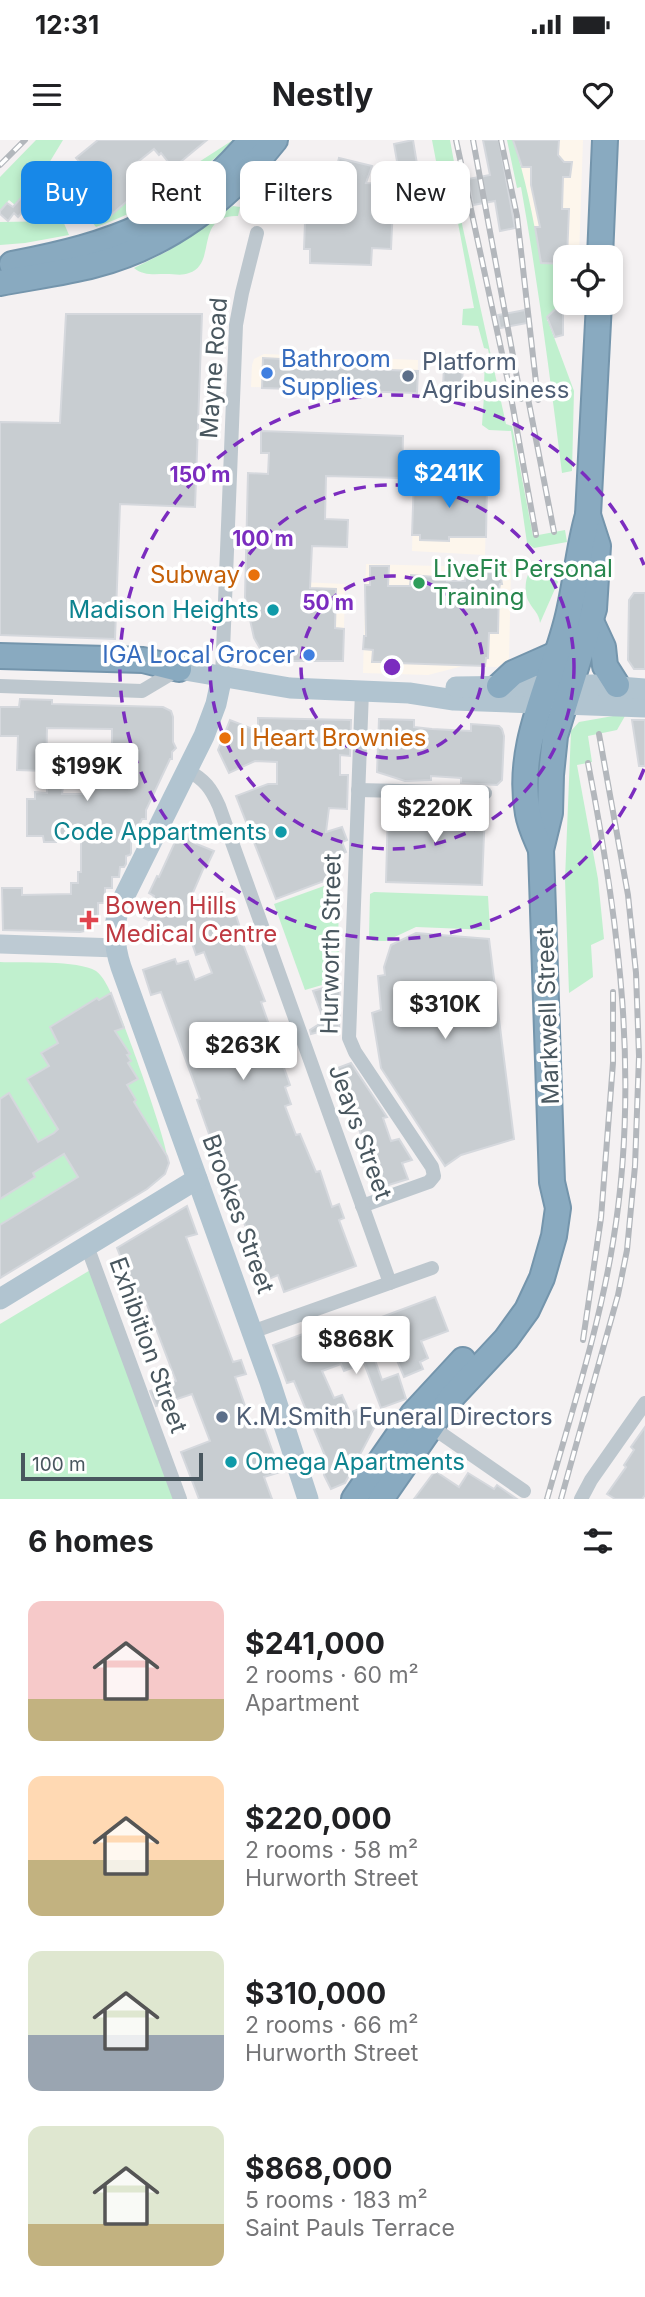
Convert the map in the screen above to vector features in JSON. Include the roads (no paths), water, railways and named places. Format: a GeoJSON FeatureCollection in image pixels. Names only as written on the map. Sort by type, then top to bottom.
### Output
{"type":"FeatureCollection","features":[{"type":"Feature","properties":{"kind":"highway"},"geometry":{"type":"LineString","coordinates":[[0,266],[98,244],[152,222],[172,211],[209,183],[251,140]]}},
{"type":"Feature","properties":{"kind":"highway"},"geometry":{"type":"LineString","coordinates":[[0,282],[93,265],[147,246],[208,210],[239,182],[275,140]]}},
{"type":"Feature","properties":{"kind":"highway"},"geometry":{"type":"LineString","coordinates":[[601,245],[605,140]]}},
{"type":"Feature","properties":{"kind":"highway"},"geometry":{"type":"LineString","coordinates":[[0,253],[34,259]]}},
{"type":"Feature","properties":{"kind":"highway"},"geometry":{"type":"LineString","coordinates":[[0,298],[78,279],[93,265]]}},
{"type":"Feature","properties":{"kind":"highway"},"geometry":{"type":"LineString","coordinates":[[588,515],[597,315]]}},
{"type":"Feature","properties":{"kind":"highway","name":"Markwell Street"},"geometry":{"type":"LineString","coordinates":[[422,1420],[456,1392],[506,1339],[513,1317],[537,1291],[551,1249],[558,1208],[552,1182],[541,850],[550,813],[555,736],[591,621],[596,588],[598,547],[588,515]]}},
{"type":"Feature","properties":{"kind":"highway","name":"Markwell Street"},"geometry":{"type":"LineString","coordinates":[[541,850],[528,815],[527,780],[531,731],[573,593],[579,545],[588,515]]}},
{"type":"Feature","properties":{"kind":"highway"},"geometry":{"type":"LineString","coordinates":[[591,621],[603,647],[605,666],[617,685]]}},
{"type":"Feature","properties":{"kind":"highway"},"geometry":{"type":"LineString","coordinates":[[499,686],[513,673],[556,654]]}},
{"type":"Feature","properties":{"kind":"highway"},"geometry":{"type":"LineString","coordinates":[[0,656],[49,665]]}},
{"type":"Feature","properties":{"kind":"highway"},"geometry":{"type":"LineString","coordinates":[[0,671],[49,665],[143,660],[179,669]]}},
{"type":"Feature","properties":{"kind":"highway"},"geometry":{"type":"LineString","coordinates":[[354,1499],[422,1420]]}},
{"type":"Feature","properties":{"kind":"highway"},"geometry":{"type":"LineString","coordinates":[[381,1499],[422,1420]]}},
{"type":"Feature","properties":{"kind":"main road"},"geometry":{"type":"LineString","coordinates":[[179,669],[290,688],[409,693],[454,700],[567,694],[645,707]]}},
{"type":"Feature","properties":{"kind":"main road","name":"Brookes Street"},"geometry":{"type":"LineString","coordinates":[[222,676],[209,725],[118,908],[115,925],[117,948],[121,967],[252,1332],[308,1499]]}},
{"type":"Feature","properties":{"kind":"main road"},"geometry":{"type":"LineString","coordinates":[[567,694],[617,685],[645,690]]}},
{"type":"Feature","properties":{"kind":"main road"},"geometry":{"type":"LineString","coordinates":[[409,693],[453,687],[499,686],[542,694]]}},
{"type":"Feature","properties":{"kind":"main road"},"geometry":{"type":"LineString","coordinates":[[0,944],[117,948]]}},
{"type":"Feature","properties":{"kind":"main road"},"geometry":{"type":"LineString","coordinates":[[0,1299],[197,1179]]}},
{"type":"Feature","properties":{"kind":"street","name":"Mayne Road"},"geometry":{"type":"LineString","coordinates":[[222,676],[236,325],[257,233]]}},
{"type":"Feature","properties":{"kind":"street"},"geometry":{"type":"LineString","coordinates":[[0,686],[142,691],[179,669]]}},
{"type":"Feature","properties":{"kind":"street","name":"Hurworth Street"},"geometry":{"type":"LineString","coordinates":[[362,691],[350,1043],[434,1174],[433,1180],[429,1182],[362,1206]]}},
{"type":"Feature","properties":{"kind":"street","name":"Jeays Street"},"geometry":{"type":"LineString","coordinates":[[187,770],[209,785],[219,806],[390,1283]]}},
{"type":"Feature","properties":{"kind":"street"},"geometry":{"type":"LineString","coordinates":[[358,790],[485,793]]}},
{"type":"Feature","properties":{"kind":"street","name":"Exhibition Street"},"geometry":{"type":"LineString","coordinates":[[87,1246],[180,1499]]}},
{"type":"Feature","properties":{"kind":"street"},"geometry":{"type":"LineString","coordinates":[[252,1332],[432,1268]]}},
{"type":"Feature","properties":{"kind":"street"},"geometry":{"type":"LineString","coordinates":[[581,1499],[591,1480],[645,1403]]}},
{"type":"Feature","properties":{"kind":"street"},"geometry":{"type":"LineString","coordinates":[[422,1420],[524,1491]]}},
{"type":"Feature","properties":{"kind":"railway"},"geometry":{"type":"LineString","coordinates":[[0,165],[25,140]]}},
{"type":"Feature","properties":{"kind":"railway"},"geometry":{"type":"LineString","coordinates":[[456,140],[509,386],[536,535]]}},
{"type":"Feature","properties":{"kind":"railway"},"geometry":{"type":"LineString","coordinates":[[473,140],[521,399]]}},
{"type":"Feature","properties":{"kind":"railway"},"geometry":{"type":"LineString","coordinates":[[501,140],[517,216],[538,400]]}},
{"type":"Feature","properties":{"kind":"railway"},"geometry":{"type":"LineString","coordinates":[[526,388],[554,532]]}},
{"type":"Feature","properties":{"kind":"railway"},"geometry":{"type":"LineString","coordinates":[[561,1499],[618,1295],[627,1250],[635,1166],[639,1056],[636,973],[628,895],[599,734]]}},
{"type":"Feature","properties":{"kind":"railway"},"geometry":{"type":"LineString","coordinates":[[547,1499],[584,1371],[607,1275],[621,1181],[625,1121],[625,1061],[617,942],[588,763]]}},
{"type":"Feature","properties":{"kind":"railway"},"geometry":{"type":"LineString","coordinates":[[583,1340],[601,1218],[613,1063],[613,992]]}},
{"type":"Feature","properties":{"kind":"place","name":"Bathroom Supplies"},"geometry":{"type":"Point","coordinates":[267,373]}},
{"type":"Feature","properties":{"kind":"place","name":"Platform Agribusiness"},"geometry":{"type":"Point","coordinates":[408,376]}},
{"type":"Feature","properties":{"kind":"place","name":"Subway"},"geometry":{"type":"Point","coordinates":[254,575]}},
{"type":"Feature","properties":{"kind":"place","name":"LiveFit Personal Training"},"geometry":{"type":"Point","coordinates":[419,583]}},
{"type":"Feature","properties":{"kind":"place","name":"Madison Heights"},"geometry":{"type":"Point","coordinates":[273,610]}},
{"type":"Feature","properties":{"kind":"place","name":"IGA Local Grocer"},"geometry":{"type":"Point","coordinates":[309,655]}},
{"type":"Feature","properties":{"kind":"place","name":"I Heart Brownies"},"geometry":{"type":"Point","coordinates":[225,738]}},
{"type":"Feature","properties":{"kind":"place","name":"Code Appartments"},"geometry":{"type":"Point","coordinates":[281,832]}},
{"type":"Feature","properties":{"kind":"place","name":"Bowen Hills Medical Centre"},"geometry":{"type":"Point","coordinates":[89,920]}},
{"type":"Feature","properties":{"kind":"place","name":"K.M.Smith Funeral Directors"},"geometry":{"type":"Point","coordinates":[222,1417]}},
{"type":"Feature","properties":{"kind":"place","name":"Omega Apartments"},"geometry":{"type":"Point","coordinates":[231,1462]}}]}
